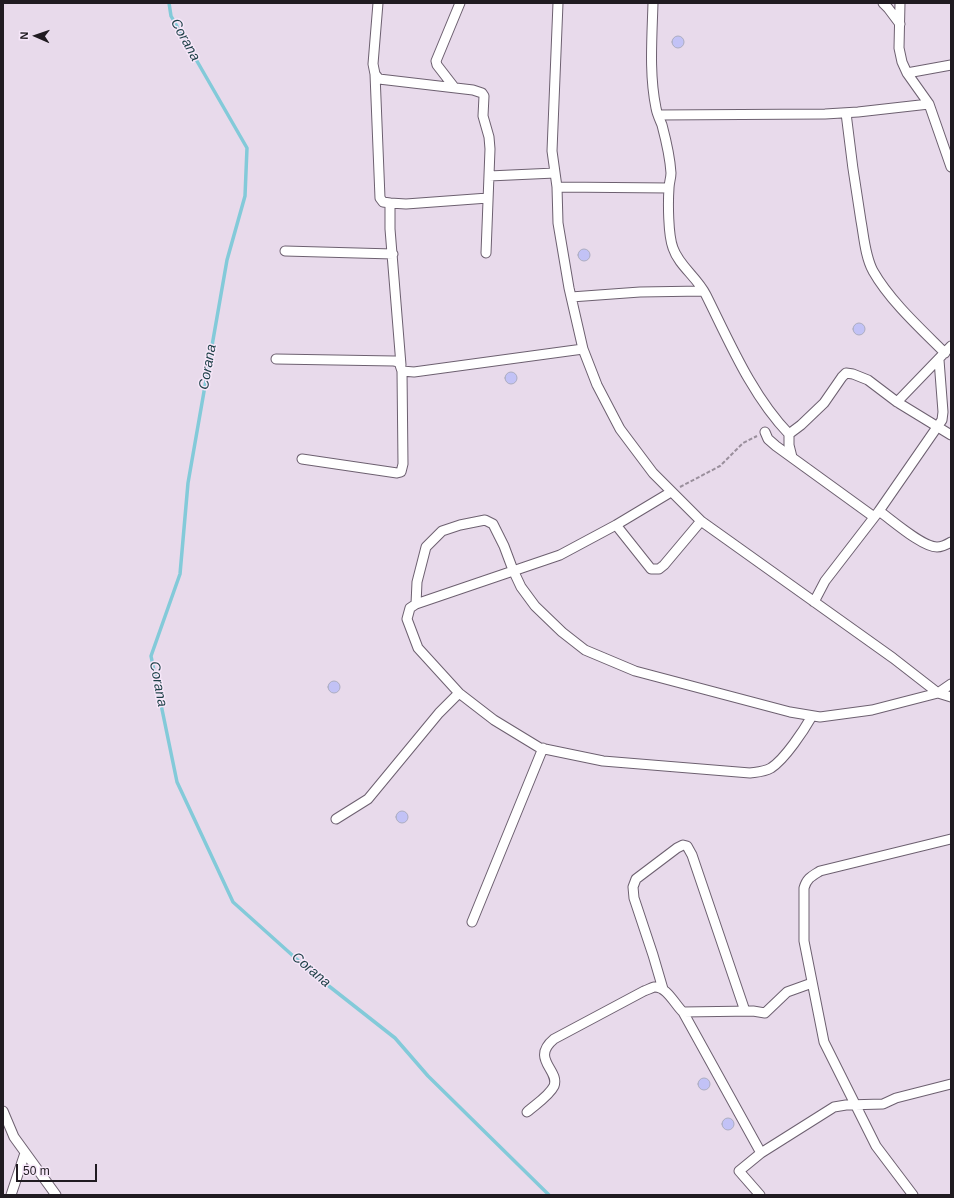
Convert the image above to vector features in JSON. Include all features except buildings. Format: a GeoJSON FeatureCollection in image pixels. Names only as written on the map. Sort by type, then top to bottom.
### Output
{"type":"FeatureCollection","features":[{"type":"Feature","properties":{"kind":"street"},"geometry":{"type":"LineString","coordinates":[[378,3],[373,64],[375,74],[380,198],[383,202],[406,204],[488,198]]}},
{"type":"Feature","properties":{"kind":"street"},"geometry":{"type":"LineString","coordinates":[[454,88],[437,65],[436,61],[460,3]]}},
{"type":"Feature","properties":{"kind":"street"},"geometry":{"type":"LineString","coordinates":[[558,3],[552,151],[558,223],[571,297],[583,349],[597,385],[620,429],[653,473],[701,521],[893,658],[938,693],[951,697]]}},
{"type":"Feature","properties":{"kind":"street"},"geometry":{"type":"LineString","coordinates":[[653,3],[651,61],[656,110],[666,143],[671,173],[669,188],[670,236],[673,248],[680,261],[703,291],[736,356],[758,394],[789,434],[789,445],[792,457]]}},
{"type":"Feature","properties":{"kind":"street"},"geometry":{"type":"LineString","coordinates":[[883,3],[900,24]]}},
{"type":"Feature","properties":{"kind":"street"},"geometry":{"type":"LineString","coordinates":[[900,3],[899,48],[902,62],[907,73],[929,104],[951,167]]}},
{"type":"Feature","properties":{"kind":"street"},"geometry":{"type":"LineString","coordinates":[[907,73],[951,65]]}},
{"type":"Feature","properties":{"kind":"street"},"geometry":{"type":"LineString","coordinates":[[375,74],[379,79],[476,90],[484,96],[483,116],[489,138],[490,149],[486,253]]}},
{"type":"Feature","properties":{"kind":"street"},"geometry":{"type":"LineString","coordinates":[[658,116],[846,113],[929,104]]}},
{"type":"Feature","properties":{"kind":"street"},"geometry":{"type":"LineString","coordinates":[[814,602],[825,581],[876,514],[937,428],[942,420],[943,412],[945,353],[917,326],[885,288],[873,270],[866,250],[846,113]]}},
{"type":"Feature","properties":{"kind":"street"},"geometry":{"type":"LineString","coordinates":[[489,176],[555,173]]}},
{"type":"Feature","properties":{"kind":"street"},"geometry":{"type":"LineString","coordinates":[[556,187],[669,188]]}},
{"type":"Feature","properties":{"kind":"street"},"geometry":{"type":"LineString","coordinates":[[302,459],[396,473],[401,472],[403,464],[401,368],[390,203]]}},
{"type":"Feature","properties":{"kind":"street"},"geometry":{"type":"LineString","coordinates":[[285,251],[393,254]]}},
{"type":"Feature","properties":{"kind":"street"},"geometry":{"type":"LineString","coordinates":[[571,297],[640,292],[703,291]]}},
{"type":"Feature","properties":{"kind":"street"},"geometry":{"type":"LineString","coordinates":[[401,368],[414,372],[583,349]]}},
{"type":"Feature","properties":{"kind":"street"},"geometry":{"type":"LineString","coordinates":[[897,402],[945,353]]}},
{"type":"Feature","properties":{"kind":"street"},"geometry":{"type":"LineString","coordinates":[[276,358],[394,361],[399,362],[401,368]]}},
{"type":"Feature","properties":{"kind":"street"},"geometry":{"type":"LineString","coordinates":[[789,434],[801,425],[824,403],[842,377],[846,374],[853,374],[868,380],[897,402],[951,436]]}},
{"type":"Feature","properties":{"kind":"street"},"geometry":{"type":"LineString","coordinates":[[765,432],[768,439],[776,446],[876,514],[930,546],[942,547],[951,542]]}},
{"type":"Feature","properties":{"kind":"street"},"geometry":{"type":"LineString","coordinates":[[671,492],[616,525],[560,555],[416,604],[410,608],[407,619],[418,648],[459,693],[494,720],[540,748],[603,761],[742,772],[762,772],[771,768],[778,762],[805,728],[812,716]]}},
{"type":"Feature","properties":{"kind":"street"},"geometry":{"type":"LineString","coordinates":[[416,604],[416,582],[426,547],[442,531],[451,527],[485,520],[493,524],[504,546],[513,570],[535,606],[562,632],[585,650],[635,671],[782,710],[820,717],[872,710],[938,693],[951,684]]}},
{"type":"Feature","properties":{"kind":"street"},"geometry":{"type":"LineString","coordinates":[[616,525],[651,568],[659,569],[701,521]]}},
{"type":"Feature","properties":{"kind":"street"},"geometry":{"type":"LineString","coordinates":[[336,819],[368,798],[439,713],[459,693]]}},
{"type":"Feature","properties":{"kind":"street"},"geometry":{"type":"LineString","coordinates":[[472,922],[543,748]]}},
{"type":"Feature","properties":{"kind":"street"},"geometry":{"type":"LineString","coordinates":[[913,1195],[876,1146],[824,1042],[804,941],[803,896],[806,881],[820,871],[951,839]]}},
{"type":"Feature","properties":{"kind":"street"},"geometry":{"type":"LineString","coordinates":[[745,1011],[692,855],[687,846],[677,848],[636,879],[633,883],[634,898],[663,989],[683,1012],[761,1154]]}},
{"type":"Feature","properties":{"kind":"street"},"geometry":{"type":"LineString","coordinates":[[683,1012],[745,1011],[765,1013],[787,992],[812,983]]}},
{"type":"Feature","properties":{"kind":"street"},"geometry":{"type":"LineString","coordinates":[[527,1112],[550,1092],[554,1085],[553,1076],[545,1060],[546,1048],[554,1038],[644,991],[654,987],[663,989]]}},
{"type":"Feature","properties":{"kind":"street"},"geometry":{"type":"LineString","coordinates":[[760,1195],[739,1171],[761,1154],[834,1107],[846,1105],[883,1104],[896,1098],[951,1084]]}},
{"type":"Feature","properties":{"kind":"street"},"geometry":{"type":"LineString","coordinates":[[3,1111],[6,1127],[56,1195]]}},
{"type":"Feature","properties":{"kind":"street"},"geometry":{"type":"LineString","coordinates":[[12,1195],[25,1153]]}},
{"type":"Feature","properties":{"kind":"path"},"geometry":{"type":"LineString","coordinates":[[671,492],[720,466],[743,444],[765,432]]}},
{"type":"Feature","properties":{"kind":"waterway","name":"Corana"},"geometry":{"type":"LineString","coordinates":[[169,3],[171,16],[247,148],[245,196],[227,260],[188,483],[180,574],[151,656],[177,782],[233,902],[311,972],[395,1038],[428,1076],[549,1195]]}}]}
